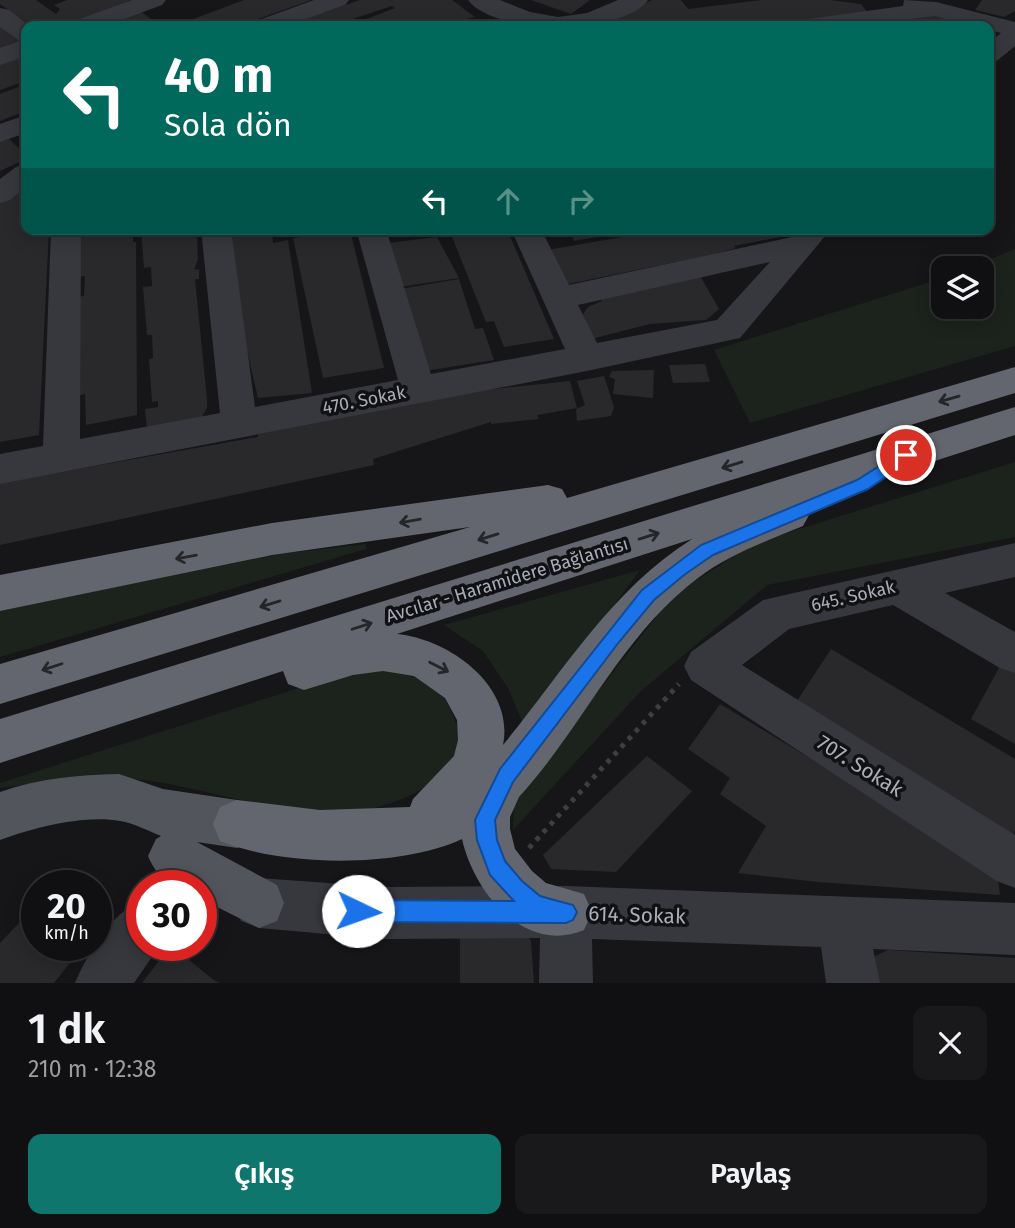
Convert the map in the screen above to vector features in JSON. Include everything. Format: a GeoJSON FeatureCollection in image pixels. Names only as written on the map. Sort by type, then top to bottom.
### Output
{"type":"FeatureCollection","features":[{"type":"Feature","properties":{"kind":"highway"},"geometry":{"type":"LineString","coordinates":[[0,684],[1015,380]]}},
{"type":"Feature","properties":{"kind":"highway","name":"Avcılar - Haramidere Bağlantısı"},"geometry":{"type":"LineString","coordinates":[[0,741],[1015,421]]}},
{"type":"Feature","properties":{"kind":"highway"},"geometry":{"type":"LineString","coordinates":[[237,824],[287,833],[366,835],[401,832],[461,815],[491,792],[648,595],[678,570],[707,550],[862,485],[906,455]]}},
{"type":"Feature","properties":{"kind":"highway"},"geometry":{"type":"LineString","coordinates":[[0,593],[272,539],[394,524],[507,505],[566,499],[624,498]]}},
{"type":"Feature","properties":{"kind":"highway"},"geometry":{"type":"LineString","coordinates":[[134,699],[225,690],[338,660],[382,652],[416,656],[448,671],[470,692],[481,716],[483,740],[475,766],[458,788],[431,816],[401,832]]}},
{"type":"Feature","properties":{"kind":"highway"},"geometry":{"type":"LineString","coordinates":[[506,775],[485,820],[487,840],[498,867],[514,888],[535,905],[566,912]]}},
{"type":"Feature","properties":{"kind":"main road"},"geometry":{"type":"LineString","coordinates":[[0,816],[24,807],[80,798],[119,797],[165,851],[259,904]]}},
{"type":"Feature","properties":{"kind":"main road"},"geometry":{"type":"LineString","coordinates":[[165,851],[237,824]]}},
{"type":"Feature","properties":{"kind":"main road"},"geometry":{"type":"LineString","coordinates":[[217,905],[259,904]]}},
{"type":"Feature","properties":{"kind":"street"},"geometry":{"type":"LineString","coordinates":[[97,21],[155,0]]}},
{"type":"Feature","properties":{"kind":"street"},"geometry":{"type":"LineString","coordinates":[[279,21],[337,0]]}},
{"type":"Feature","properties":{"kind":"street"},"geometry":{"type":"LineString","coordinates":[[480,0],[515,10],[535,21]]}},
{"type":"Feature","properties":{"kind":"street"},"geometry":{"type":"LineString","coordinates":[[578,21],[636,0]]}},
{"type":"Feature","properties":{"kind":"street"},"geometry":{"type":"LineString","coordinates":[[897,0],[983,21]]}},
{"type":"Feature","properties":{"kind":"street"},"geometry":{"type":"LineString","coordinates":[[846,21],[936,9]]}},
{"type":"Feature","properties":{"kind":"street"},"geometry":{"type":"LineString","coordinates":[[492,21],[515,10]]}},
{"type":"Feature","properties":{"kind":"street"},"geometry":{"type":"LineString","coordinates":[[0,15],[21,31]]}},
{"type":"Feature","properties":{"kind":"street"},"geometry":{"type":"LineString","coordinates":[[994,24],[1015,29]]}},
{"type":"Feature","properties":{"kind":"street"},"geometry":{"type":"LineString","coordinates":[[994,51],[1015,34]]}},
{"type":"Feature","properties":{"kind":"street"},"geometry":{"type":"LineString","coordinates":[[0,57],[21,49]]}},
{"type":"Feature","properties":{"kind":"street"},"geometry":{"type":"LineString","coordinates":[[0,134],[21,125]]}},
{"type":"Feature","properties":{"kind":"street"},"geometry":{"type":"LineString","coordinates":[[0,194],[21,177]]}},
{"type":"Feature","properties":{"kind":"street"},"geometry":{"type":"LineString","coordinates":[[61,459],[66,235]]}},
{"type":"Feature","properties":{"kind":"street"},"geometry":{"type":"LineString","coordinates":[[217,235],[239,424]]}},
{"type":"Feature","properties":{"kind":"street"},"geometry":{"type":"LineString","coordinates":[[373,235],[418,390]]}},
{"type":"Feature","properties":{"kind":"street"},"geometry":{"type":"LineString","coordinates":[[529,235],[587,359]]}},
{"type":"Feature","properties":{"kind":"street"},"geometry":{"type":"LineString","coordinates":[[560,298],[809,237]]}},
{"type":"Feature","properties":{"kind":"street","name":"470. Sokak"},"geometry":{"type":"LineString","coordinates":[[0,469],[728,330],[809,237]]}},
{"type":"Feature","properties":{"kind":"street","name":"645. Sokak"},"geometry":{"type":"LineString","coordinates":[[706,666],[778,613],[1015,560]]}},
{"type":"Feature","properties":{"kind":"street"},"geometry":{"type":"LineString","coordinates":[[896,586],[1015,654]]}},
{"type":"Feature","properties":{"kind":"street","name":"707. Sokak"},"geometry":{"type":"LineString","coordinates":[[706,666],[1015,863]]}},
{"type":"Feature","properties":{"kind":"street","name":"614. Sokak"},"geometry":{"type":"LineString","coordinates":[[259,904],[383,913],[566,912],[1015,929]]}},
{"type":"Feature","properties":{"kind":"street"},"geometry":{"type":"LineString","coordinates":[[566,912],[566,983]]}},
{"type":"Feature","properties":{"kind":"street"},"geometry":{"type":"LineString","coordinates":[[842,921],[853,983]]}},
{"type":"Feature","properties":{"kind":"street"},"geometry":{"type":"LineString","coordinates":[[102,983],[126,949]]}},
{"type":"Feature","properties":{"kind":"path"},"geometry":{"type":"LineString","coordinates":[[525,853],[679,684],[706,666]]}},
{"type":"Feature","properties":{"kind":"shaded area"},"geometry":{"type":"Polygon","coordinates":[[[1015,249],[1015,346],[750,423],[714,350],[931,282],[931,319],[994,319],[994,258],[1015,249]]]}},
{"type":"Feature","properties":{"kind":"shaded area"},"geometry":{"type":"Polygon","coordinates":[[[1015,462],[1015,537],[767,585],[640,692],[513,830],[514,799],[674,594],[757,542],[1015,462]]]}},
{"type":"Feature","properties":{"kind":"shaded area"},"geometry":{"type":"Polygon","coordinates":[[[366,544],[366,549],[0,657],[0,611],[252,557],[366,544]]]}},
{"type":"Feature","properties":{"kind":"shaded area"},"geometry":{"type":"Polygon","coordinates":[[[640,570],[524,726],[508,688],[483,651],[444,625],[640,570]]]}},
{"type":"Feature","properties":{"kind":"shaded area"},"geometry":{"type":"Polygon","coordinates":[[[362,668],[406,672],[429,681],[447,703],[458,730],[457,747],[452,762],[442,774],[413,794],[378,807],[321,813],[291,810],[171,784],[125,779],[89,779],[0,788],[0,783],[362,668]]]}},
{"type":"Feature","properties":{"kind":"building"},"geometry":{"type":"Polygon","coordinates":[[[0,0],[36,0],[56,14],[60,9],[54,5],[67,0],[131,0],[81,21],[24,21],[0,4],[0,0]]]}},
{"type":"Feature","properties":{"kind":"building"},"geometry":{"type":"Polygon","coordinates":[[[244,0],[311,0],[253,21],[188,21],[244,0]]]}},
{"type":"Feature","properties":{"kind":"building"},"geometry":{"type":"Polygon","coordinates":[[[360,0],[452,0],[475,17],[456,21],[361,21],[395,8],[392,6],[347,21],[299,21],[360,0]]]}},
{"type":"Feature","properties":{"kind":"building"},"geometry":{"type":"Polygon","coordinates":[[[531,0],[590,0],[571,14],[531,0]]]}},
{"type":"Feature","properties":{"kind":"building"},"geometry":{"type":"Polygon","coordinates":[[[652,0],[681,0],[688,9],[762,0],[830,0],[861,4],[869,14],[800,21],[606,21],[652,0]]]}},
{"type":"Feature","properties":{"kind":"building"},"geometry":{"type":"Polygon","coordinates":[[[982,0],[1015,0],[1015,11],[1004,17],[975,10],[982,0]]]}},
{"type":"Feature","properties":{"kind":"building"},"geometry":{"type":"Polygon","coordinates":[[[139,10],[153,21],[108,21],[139,10]]]}},
{"type":"Feature","properties":{"kind":"building"},"geometry":{"type":"Polygon","coordinates":[[[925,14],[957,21],[877,21],[925,14]]]}},
{"type":"Feature","properties":{"kind":"building"},"geometry":{"type":"Polygon","coordinates":[[[0,26],[21,42],[0,50],[0,26]]]}},
{"type":"Feature","properties":{"kind":"building"},"geometry":{"type":"Polygon","coordinates":[[[21,56],[21,83],[0,90],[0,63],[21,56]]]}},
{"type":"Feature","properties":{"kind":"building"},"geometry":{"type":"Polygon","coordinates":[[[21,86],[21,113],[0,121],[0,94],[21,86]]]}},
{"type":"Feature","properties":{"kind":"building"},"geometry":{"type":"Polygon","coordinates":[[[7,137],[21,150],[21,161],[0,171],[0,140],[7,137]]]}},
{"type":"Feature","properties":{"kind":"building"},"geometry":{"type":"Polygon","coordinates":[[[21,183],[21,235],[49,235],[39,435],[0,442],[0,200],[21,183]]]}},
{"type":"Feature","properties":{"kind":"building"},"geometry":{"type":"Polygon","coordinates":[[[79,235],[133,235],[133,242],[136,242],[137,415],[86,425],[85,394],[77,396],[76,297],[84,296],[85,276],[78,277],[79,235]]]}},
{"type":"Feature","properties":{"kind":"building"},"geometry":{"type":"Polygon","coordinates":[[[141,235],[197,235],[198,259],[194,270],[199,269],[199,279],[195,279],[207,399],[207,408],[200,420],[147,429],[145,409],[158,407],[158,401],[152,402],[149,359],[153,358],[152,335],[147,335],[143,287],[152,286],[151,267],[144,268],[141,235]]]}},
{"type":"Feature","properties":{"kind":"building"},"geometry":{"type":"Polygon","coordinates":[[[231,235],[272,235],[273,243],[288,240],[312,393],[258,398],[244,338],[231,235]]]}},
{"type":"Feature","properties":{"kind":"building"},"geometry":{"type":"Polygon","coordinates":[[[351,235],[384,368],[323,378],[293,238],[351,235]]]}},
{"type":"Feature","properties":{"kind":"building"},"geometry":{"type":"Polygon","coordinates":[[[451,235],[510,235],[554,339],[504,347],[494,321],[486,322],[451,235]]]}},
{"type":"Feature","properties":{"kind":"building"},"geometry":{"type":"Polygon","coordinates":[[[572,235],[608,235],[574,241],[572,235]]]}},
{"type":"Feature","properties":{"kind":"building"},"geometry":{"type":"Polygon","coordinates":[[[634,235],[786,235],[734,246],[736,248],[710,255],[563,285],[547,250],[634,235]]]}},
{"type":"Feature","properties":{"kind":"building"},"geometry":{"type":"Polygon","coordinates":[[[437,237],[459,278],[399,287],[387,243],[437,237]]]}},
{"type":"Feature","properties":{"kind":"building"},"geometry":{"type":"Polygon","coordinates":[[[699,274],[719,309],[706,320],[650,324],[591,339],[583,314],[588,307],[602,301],[600,298],[699,274]]]}},
{"type":"Feature","properties":{"kind":"building"},"geometry":{"type":"Polygon","coordinates":[[[459,279],[475,329],[483,328],[494,360],[425,371],[400,289],[459,279]]]}},
{"type":"Feature","properties":{"kind":"building"},"geometry":{"type":"Polygon","coordinates":[[[705,364],[710,382],[673,383],[669,365],[705,364]]]}},
{"type":"Feature","properties":{"kind":"building"},"geometry":{"type":"Polygon","coordinates":[[[654,370],[653,398],[613,394],[615,379],[609,377],[612,371],[654,370]]]}},
{"type":"Feature","properties":{"kind":"building"},"geometry":{"type":"Polygon","coordinates":[[[604,376],[614,407],[611,416],[577,421],[576,409],[585,405],[577,381],[604,376]]]}},
{"type":"Feature","properties":{"kind":"building"},"geometry":{"type":"Polygon","coordinates":[[[570,381],[577,408],[537,415],[539,419],[491,422],[373,459],[374,465],[0,545],[0,483],[258,437],[258,434],[484,390],[570,381]]]}},
{"type":"Feature","properties":{"kind":"building"},"geometry":{"type":"Polygon","coordinates":[[[831,649],[1015,759],[1015,830],[1012,838],[791,710],[831,649]]]}},
{"type":"Feature","properties":{"kind":"building"},"geometry":{"type":"Polygon","coordinates":[[[1004,659],[1015,665],[1015,744],[971,719],[1004,659]]]}},
{"type":"Feature","properties":{"kind":"building"},"geometry":{"type":"Polygon","coordinates":[[[720,704],[997,871],[1000,895],[818,882],[738,873],[766,826],[720,794],[730,778],[688,749],[720,704]]]}},
{"type":"Feature","properties":{"kind":"building"},"geometry":{"type":"Polygon","coordinates":[[[647,756],[692,791],[616,872],[551,869],[543,855],[647,756]]]}},
{"type":"Feature","properties":{"kind":"building"},"geometry":{"type":"Polygon","coordinates":[[[21,921],[21,961],[71,961],[54,983],[0,983],[0,943],[21,921]]]}},
{"type":"Feature","properties":{"kind":"building"},"geometry":{"type":"Polygon","coordinates":[[[521,927],[531,941],[534,983],[460,983],[460,928],[521,927]]]}},
{"type":"Feature","properties":{"kind":"building"},"geometry":{"type":"Polygon","coordinates":[[[888,950],[1015,958],[1015,983],[873,983],[875,956],[888,950]]]}},
{"type":"Feature","properties":{"kind":"building"},"geometry":{"type":"Polygon","coordinates":[[[159,961],[190,961],[219,983],[142,983],[159,961]]]}},
{"type":"Feature","properties":{"kind":"route"},"geometry":{"type":"LineString","coordinates":[[358,911],[566,912],[535,905],[514,888],[498,867],[487,840],[485,820],[506,775],[648,595],[678,570],[707,550],[862,485],[906,455]]}}]}
